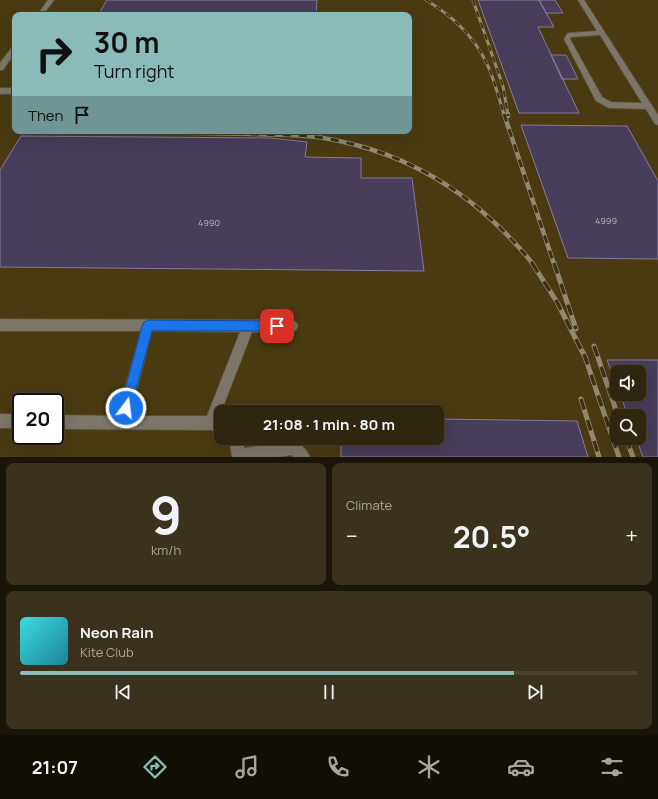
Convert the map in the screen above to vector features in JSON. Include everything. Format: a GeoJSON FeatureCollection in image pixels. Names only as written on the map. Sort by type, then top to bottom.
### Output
{"type":"FeatureCollection","features":[{"type":"Feature","properties":{"kind":"street"},"geometry":{"type":"LineString","coordinates":[[42,12],[51,0]]}},
{"type":"Feature","properties":{"kind":"street"},"geometry":{"type":"LineString","coordinates":[[581,0],[658,122]]}},
{"type":"Feature","properties":{"kind":"street"},"geometry":{"type":"LineString","coordinates":[[602,33],[569,35],[567,39],[599,99],[609,105],[648,106]]}},
{"type":"Feature","properties":{"kind":"street"},"geometry":{"type":"LineString","coordinates":[[0,68],[12,52]]}},
{"type":"Feature","properties":{"kind":"street"},"geometry":{"type":"LineString","coordinates":[[0,91],[12,91]]}},
{"type":"Feature","properties":{"kind":"street"},"geometry":{"type":"LineString","coordinates":[[0,325],[292,326]]}},
{"type":"Feature","properties":{"kind":"street"},"geometry":{"type":"LineString","coordinates":[[122,422],[148,326]]}},
{"type":"Feature","properties":{"kind":"street"},"geometry":{"type":"LineString","coordinates":[[222,405],[248,326]]}},
{"type":"Feature","properties":{"kind":"street"},"geometry":{"type":"LineString","coordinates":[[0,421],[12,421]]}},
{"type":"Feature","properties":{"kind":"street"},"geometry":{"type":"LineString","coordinates":[[64,422],[214,425]]}},
{"type":"Feature","properties":{"kind":"street"},"geometry":{"type":"LineString","coordinates":[[237,445],[239,456],[294,448],[303,457]]}},
{"type":"Feature","properties":{"kind":"shaded area"},"geometry":{"type":"Polygon","coordinates":[[[0,0],[658,0],[658,457],[0,457],[0,0]]]}},
{"type":"Feature","properties":{"kind":"building"},"geometry":{"type":"Polygon","coordinates":[[[107,0],[317,0],[316,12],[100,12],[107,0]]]}},
{"type":"Feature","properties":{"kind":"building"},"geometry":{"type":"Polygon","coordinates":[[[478,0],[539,0],[554,27],[538,27],[579,113],[519,113],[478,0]]]}},
{"type":"Feature","properties":{"kind":"building"},"geometry":{"type":"Polygon","coordinates":[[[539,0],[555,0],[563,13],[546,13],[539,0]]]}},
{"type":"Feature","properties":{"kind":"building"},"geometry":{"type":"Polygon","coordinates":[[[551,55],[566,55],[578,79],[562,79],[551,55]]]}},
{"type":"Feature","properties":{"kind":"building"},"geometry":{"type":"Polygon","coordinates":[[[521,125],[627,126],[658,181],[658,259],[568,258],[521,125]]]}},
{"type":"Feature","properties":{"kind":"building"},"geometry":{"type":"Polygon","coordinates":[[[21,136],[270,138],[307,142],[305,157],[361,158],[361,178],[412,178],[424,271],[0,267],[0,170],[21,136]]]}},
{"type":"Feature","properties":{"kind":"building"},"geometry":{"type":"Polygon","coordinates":[[[607,360],[658,360],[658,457],[643,457],[639,445],[646,445],[646,409],[625,409],[623,401],[646,401],[646,365],[610,365],[610,368],[607,360]]]}},
{"type":"Feature","properties":{"kind":"building"},"geometry":{"type":"Polygon","coordinates":[[[444,419],[577,421],[588,457],[341,457],[341,445],[444,445],[444,419]]]}},
{"type":"Feature","properties":{"kind":"railway"},"geometry":{"type":"LineString","coordinates":[[426,0],[453,19],[475,43],[489,68],[504,115]]}},
{"type":"Feature","properties":{"kind":"railway"},"geometry":{"type":"LineString","coordinates":[[473,0],[503,86],[508,115]]}},
{"type":"Feature","properties":{"kind":"railway"},"geometry":{"type":"LineString","coordinates":[[504,114],[554,264]]}},
{"type":"Feature","properties":{"kind":"railway"},"geometry":{"type":"LineString","coordinates":[[240,134],[288,135],[323,138],[355,145],[385,154],[413,166],[440,181],[465,198],[512,240],[533,264]]}},
{"type":"Feature","properties":{"kind":"railway"},"geometry":{"type":"LineString","coordinates":[[532,263],[557,302],[585,357]]}},
{"type":"Feature","properties":{"kind":"railway"},"geometry":{"type":"LineString","coordinates":[[554,263],[576,329]]}},
{"type":"Feature","properties":{"kind":"railway"},"geometry":{"type":"LineString","coordinates":[[594,346],[616,409]]}},
{"type":"Feature","properties":{"kind":"railway"},"geometry":{"type":"LineString","coordinates":[[585,357],[619,457]]}},
{"type":"Feature","properties":{"kind":"railway"},"geometry":{"type":"LineString","coordinates":[[581,399],[599,457]]}},
{"type":"Feature","properties":{"kind":"railway"},"geometry":{"type":"LineString","coordinates":[[629,445],[633,457]]}},
{"type":"Feature","properties":{"kind":"route"},"geometry":{"type":"LineString","coordinates":[[126,408],[148,326],[277,326]]}}]}
